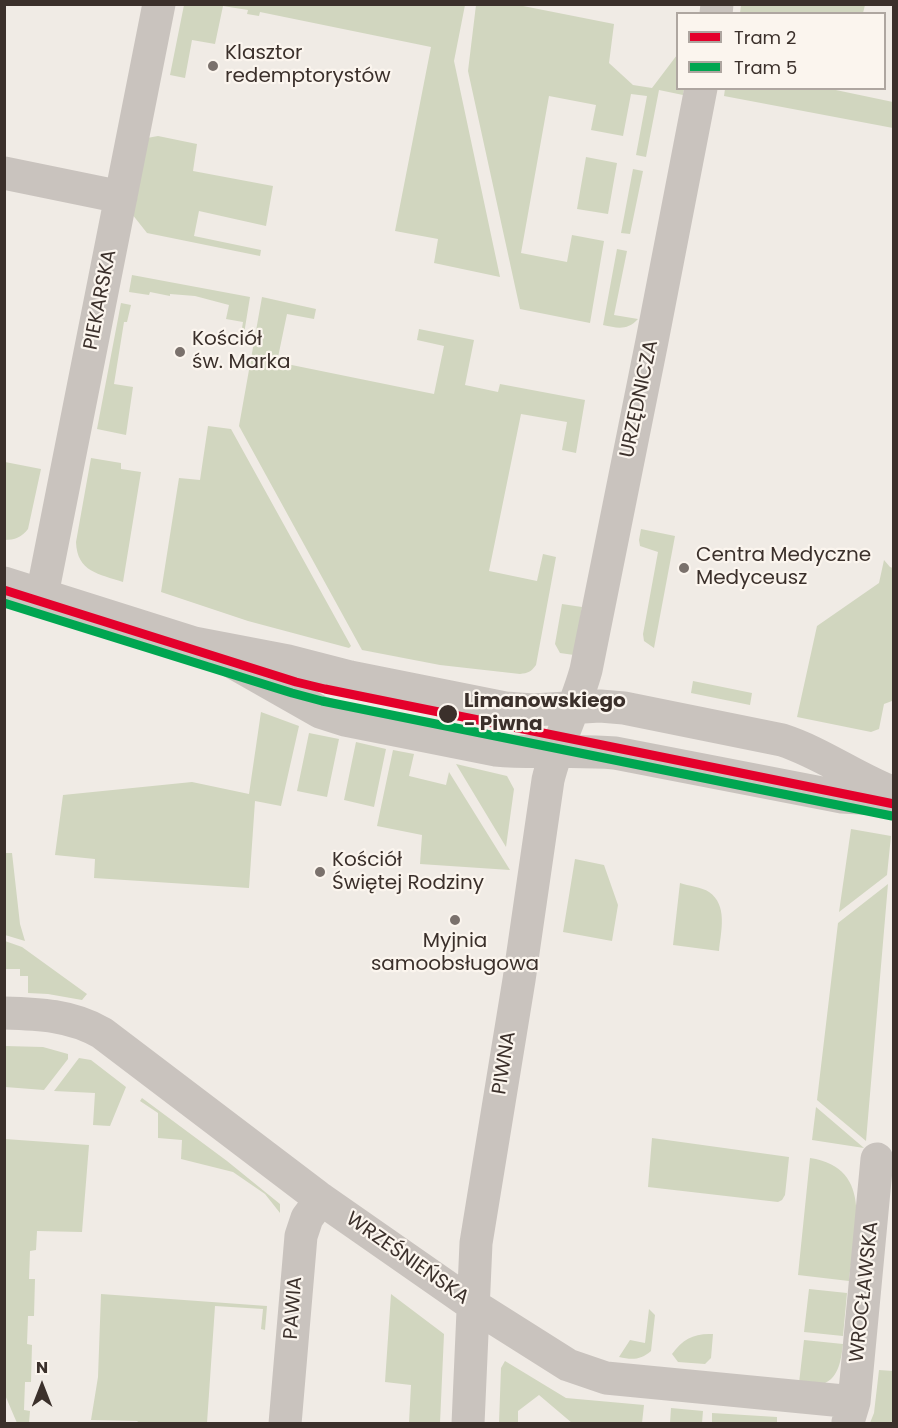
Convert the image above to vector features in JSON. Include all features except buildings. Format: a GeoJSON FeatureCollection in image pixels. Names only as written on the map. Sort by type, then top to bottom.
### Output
{"type":"FeatureCollection","features":[{"type":"Feature","properties":{"kind":"street","name":"PIEKARSKA"},"geometry":{"type":"LineString","coordinates":[[42,595],[159,4]]}},
{"type":"Feature","properties":{"kind":"street","name":"URZĘDNICZA"},"geometry":{"type":"LineString","coordinates":[[573,708],[586,670],[701,90]]}},
{"type":"Feature","properties":{"kind":"street"},"geometry":{"type":"LineString","coordinates":[[4,173],[121,197]]}},
{"type":"Feature","properties":{"kind":"street"},"geometry":{"type":"LineString","coordinates":[[4,583],[194,643],[288,661],[350,677],[505,708],[533,710],[600,706],[624,708],[782,740],[806,748],[879,788],[894,793]]}},
{"type":"Feature","properties":{"kind":"street"},"geometry":{"type":"LineString","coordinates":[[194,643],[234,662],[320,711],[345,720],[496,750],[516,752],[586,750],[615,753],[842,797],[894,800]]}},
{"type":"Feature","properties":{"kind":"street","name":"PIWNA"},"geometry":{"type":"LineString","coordinates":[[468,1424],[476,1243],[519,980],[546,791],[556,751],[573,708]]}},
{"type":"Feature","properties":{"kind":"street","name":"WRZEŚNIEŃSKA"},"geometry":{"type":"LineString","coordinates":[[4,1013],[65,1017],[96,1029],[321,1199],[473,1305],[568,1365],[606,1378],[851,1413]]}},
{"type":"Feature","properties":{"kind":"street","name":"WROCŁAWSKA"},"geometry":{"type":"LineString","coordinates":[[851,1413],[883,1232],[877,1159]]}},
{"type":"Feature","properties":{"kind":"street","name":"PAWIA"},"geometry":{"type":"LineString","coordinates":[[285,1424],[301,1236],[307,1218],[321,1199]]}},
{"type":"Feature","properties":{"kind":"green space"},"geometry":{"type":"Polygon","coordinates":[[[741,4],[865,5],[863,12],[740,12],[741,4]]]}},
{"type":"Feature","properties":{"kind":"green space"},"geometry":{"type":"Polygon","coordinates":[[[184,5],[465,5],[454,61],[500,277],[434,263],[438,239],[395,231],[431,47],[260,12],[259,16],[247,14],[248,10],[223,6],[215,44],[192,40],[185,78],[170,75],[184,5]]]}},
{"type":"Feature","properties":{"kind":"green space"},"geometry":{"type":"Polygon","coordinates":[[[476,5],[518,5],[614,24],[609,63],[633,85],[652,88],[676,56],[676,90],[684,90],[683,95],[659,90],[646,157],[636,155],[647,96],[631,94],[623,136],[591,130],[596,105],[549,96],[521,253],[567,262],[572,235],[604,241],[590,323],[520,309],[468,71],[476,5]]]}},
{"type":"Feature","properties":{"kind":"green space"},"geometry":{"type":"Polygon","coordinates":[[[725,90],[836,90],[893,102],[893,128],[724,96],[725,90]]]}},
{"type":"Feature","properties":{"kind":"green space"},"geometry":{"type":"Polygon","coordinates":[[[158,136],[197,144],[193,171],[273,186],[266,226],[199,211],[194,236],[261,250],[260,256],[147,233],[132,214],[147,138],[158,136]]]}},
{"type":"Feature","properties":{"kind":"green space"},"geometry":{"type":"Polygon","coordinates":[[[586,157],[617,163],[608,214],[577,209],[586,157]]]}},
{"type":"Feature","properties":{"kind":"green space"},"geometry":{"type":"Polygon","coordinates":[[[633,169],[643,171],[630,234],[621,233],[633,169]]]}},
{"type":"Feature","properties":{"kind":"green space"},"geometry":{"type":"Polygon","coordinates":[[[617,249],[627,251],[614,315],[638,319],[622,328],[603,325],[617,249]]]}},
{"type":"Feature","properties":{"kind":"green space"},"geometry":{"type":"Polygon","coordinates":[[[132,275],[250,297],[243,340],[240,340],[243,322],[226,319],[229,305],[195,296],[129,292],[132,275]]]}},
{"type":"Feature","properties":{"kind":"green space"},"geometry":{"type":"Polygon","coordinates":[[[262,297],[316,309],[314,319],[287,314],[277,362],[434,394],[444,346],[417,340],[419,329],[474,340],[465,385],[498,392],[500,384],[585,400],[576,453],[562,450],[567,422],[521,414],[489,571],[537,581],[543,554],[556,557],[536,665],[531,671],[520,674],[440,665],[362,650],[239,426],[262,297]]]}},
{"type":"Feature","properties":{"kind":"green space"},"geometry":{"type":"Polygon","coordinates":[[[121,303],[131,305],[127,322],[124,322],[114,384],[133,387],[126,435],[97,429],[121,303]]]}},
{"type":"Feature","properties":{"kind":"green space"},"geometry":{"type":"Polygon","coordinates":[[[208,426],[231,429],[351,646],[349,648],[248,621],[161,592],[179,478],[200,480],[208,426]]]}},
{"type":"Feature","properties":{"kind":"green space"},"geometry":{"type":"Polygon","coordinates":[[[91,458],[121,463],[121,469],[141,472],[123,582],[91,570],[80,560],[77,552],[76,542],[91,458]]]}},
{"type":"Feature","properties":{"kind":"green space"},"geometry":{"type":"Polygon","coordinates":[[[5,462],[41,469],[28,529],[18,538],[4,540],[5,462]]]}},
{"type":"Feature","properties":{"kind":"green space"},"geometry":{"type":"Polygon","coordinates":[[[641,529],[675,536],[654,648],[644,641],[643,634],[658,552],[640,546],[641,529]]]}},
{"type":"Feature","properties":{"kind":"green space"},"geometry":{"type":"Polygon","coordinates":[[[884,560],[893,568],[894,692],[892,701],[884,704],[879,729],[871,732],[797,717],[817,626],[879,583],[884,560]]]}},
{"type":"Feature","properties":{"kind":"green space"},"geometry":{"type":"Polygon","coordinates":[[[562,604],[582,607],[574,655],[560,653],[555,644],[562,604]]]}},
{"type":"Feature","properties":{"kind":"green space"},"geometry":{"type":"Polygon","coordinates":[[[693,681],[752,693],[750,705],[691,693],[693,681]]]}},
{"type":"Feature","properties":{"kind":"green space"},"geometry":{"type":"Polygon","coordinates":[[[261,712],[299,726],[281,806],[255,801],[249,888],[94,878],[95,859],[55,855],[63,795],[192,782],[249,794],[261,712]]]}},
{"type":"Feature","properties":{"kind":"green space"},"geometry":{"type":"Polygon","coordinates":[[[309,733],[339,739],[327,797],[297,791],[309,733]]]}},
{"type":"Feature","properties":{"kind":"green space"},"geometry":{"type":"Polygon","coordinates":[[[356,742],[386,749],[374,807],[344,800],[356,742]]]}},
{"type":"Feature","properties":{"kind":"green space"},"geometry":{"type":"Polygon","coordinates":[[[393,750],[414,754],[409,776],[446,785],[449,772],[510,870],[420,864],[422,835],[377,826],[393,750]]]}},
{"type":"Feature","properties":{"kind":"green space"},"geometry":{"type":"Polygon","coordinates":[[[456,764],[507,776],[514,789],[506,847],[456,764]]]}},
{"type":"Feature","properties":{"kind":"green space"},"geometry":{"type":"Polygon","coordinates":[[[851,829],[891,836],[887,875],[839,912],[851,829]]]}},
{"type":"Feature","properties":{"kind":"green space"},"geometry":{"type":"Polygon","coordinates":[[[5,853],[12,853],[20,924],[25,941],[5,935],[5,853]]]}},
{"type":"Feature","properties":{"kind":"green space"},"geometry":{"type":"Polygon","coordinates":[[[575,859],[604,865],[618,905],[612,941],[563,932],[575,859]]]}},
{"type":"Feature","properties":{"kind":"green space"},"geometry":{"type":"Polygon","coordinates":[[[680,883],[706,890],[715,897],[722,919],[719,951],[673,945],[680,883]]]}},
{"type":"Feature","properties":{"kind":"green space"},"geometry":{"type":"Polygon","coordinates":[[[888,884],[866,1141],[817,1100],[838,923],[888,884]]]}},
{"type":"Feature","properties":{"kind":"green space"},"geometry":{"type":"Polygon","coordinates":[[[5,941],[22,947],[87,994],[82,1000],[28,993],[28,976],[20,976],[20,969],[5,969],[5,941]]]}},
{"type":"Feature","properties":{"kind":"green space"},"geometry":{"type":"Polygon","coordinates":[[[5,1046],[43,1047],[68,1054],[68,1059],[44,1090],[5,1087],[5,1046]]]}},
{"type":"Feature","properties":{"kind":"green space"},"geometry":{"type":"Polygon","coordinates":[[[79,1058],[91,1060],[126,1087],[110,1126],[93,1125],[95,1093],[54,1091],[79,1058]]]}},
{"type":"Feature","properties":{"kind":"green space"},"geometry":{"type":"Polygon","coordinates":[[[142,1098],[227,1161],[280,1204],[280,1213],[265,1194],[233,1172],[181,1159],[182,1140],[158,1138],[158,1113],[140,1101],[142,1098]]]}},
{"type":"Feature","properties":{"kind":"green space"},"geometry":{"type":"Polygon","coordinates":[[[816,1107],[864,1148],[812,1140],[816,1107]]]}},
{"type":"Feature","properties":{"kind":"green space"},"geometry":{"type":"Polygon","coordinates":[[[652,1138],[789,1157],[785,1195],[778,1202],[648,1187],[652,1138]]]}},
{"type":"Feature","properties":{"kind":"green space"},"geometry":{"type":"Polygon","coordinates":[[[5,1139],[89,1145],[82,1232],[37,1231],[36,1250],[30,1251],[29,1279],[35,1279],[34,1316],[28,1316],[27,1344],[32,1345],[31,1382],[25,1382],[24,1410],[30,1411],[29,1423],[17,1423],[5,1395],[5,1139]]]}},
{"type":"Feature","properties":{"kind":"green space"},"geometry":{"type":"Polygon","coordinates":[[[810,1158],[831,1164],[845,1175],[853,1189],[856,1224],[849,1281],[798,1275],[810,1158]]]}},
{"type":"Feature","properties":{"kind":"green space"},"geometry":{"type":"Polygon","coordinates":[[[809,1289],[847,1293],[843,1336],[804,1332],[809,1289]]]}},
{"type":"Feature","properties":{"kind":"green space"},"geometry":{"type":"Polygon","coordinates":[[[101,1294],[267,1306],[265,1330],[261,1329],[263,1309],[215,1306],[207,1423],[141,1424],[137,1421],[91,1420],[98,1377],[101,1294]]]}},
{"type":"Feature","properties":{"kind":"green space"},"geometry":{"type":"Polygon","coordinates":[[[391,1294],[444,1334],[440,1423],[409,1423],[411,1385],[385,1382],[391,1294]]]}},
{"type":"Feature","properties":{"kind":"green space"},"geometry":{"type":"Polygon","coordinates":[[[649,1309],[655,1315],[651,1351],[636,1358],[619,1357],[630,1340],[645,1343],[649,1309]]]}},
{"type":"Feature","properties":{"kind":"green space"},"geometry":{"type":"Polygon","coordinates":[[[713,1334],[711,1358],[705,1364],[678,1362],[672,1354],[680,1344],[690,1338],[713,1334]]]}},
{"type":"Feature","properties":{"kind":"green space"},"geometry":{"type":"Polygon","coordinates":[[[804,1340],[843,1344],[838,1369],[826,1383],[817,1385],[799,1383],[804,1340]]]}},
{"type":"Feature","properties":{"kind":"green space"},"geometry":{"type":"Polygon","coordinates":[[[505,1361],[566,1398],[644,1405],[642,1423],[572,1423],[539,1395],[518,1411],[518,1423],[499,1423],[501,1368],[505,1361]]]}},
{"type":"Feature","properties":{"kind":"green space"},"geometry":{"type":"Polygon","coordinates":[[[879,1370],[893,1371],[893,1423],[870,1423],[874,1413],[879,1370]]]}},
{"type":"Feature","properties":{"kind":"green space"},"geometry":{"type":"Polygon","coordinates":[[[671,1408],[703,1411],[702,1423],[670,1423],[671,1408]]]}},
{"type":"Feature","properties":{"kind":"green space"},"geometry":{"type":"Polygon","coordinates":[[[712,1413],[777,1417],[777,1423],[712,1423],[712,1413]]]}},
{"type":"Feature","properties":{"kind":"tram line","name":"2"},"geometry":{"type":"LineString","coordinates":[[4,590],[296,682],[325,689],[894,804]]}},
{"type":"Feature","properties":{"kind":"tram line","name":"5"},"geometry":{"type":"LineString","coordinates":[[4,603],[322,701],[892,816]]}},
{"type":"Feature","properties":{"kind":"place","name":"Klasztor redemptorystów"},"geometry":{"type":"Point","coordinates":[213,66]}},
{"type":"Feature","properties":{"kind":"place","name":"Kościół św. Marka"},"geometry":{"type":"Point","coordinates":[180,352]}},
{"type":"Feature","properties":{"kind":"place","name":"Centra Medyczne Medyceusz"},"geometry":{"type":"Point","coordinates":[684,568]}},
{"type":"Feature","properties":{"kind":"place","name":"Limanowskiego - Piwna"},"geometry":{"type":"Point","coordinates":[448,714]}},
{"type":"Feature","properties":{"kind":"place","name":"Kościół Świętej Rodziny"},"geometry":{"type":"Point","coordinates":[320,872]}},
{"type":"Feature","properties":{"kind":"place","name":"Myjnia samoobsługowa"},"geometry":{"type":"Point","coordinates":[455,920]}}]}
